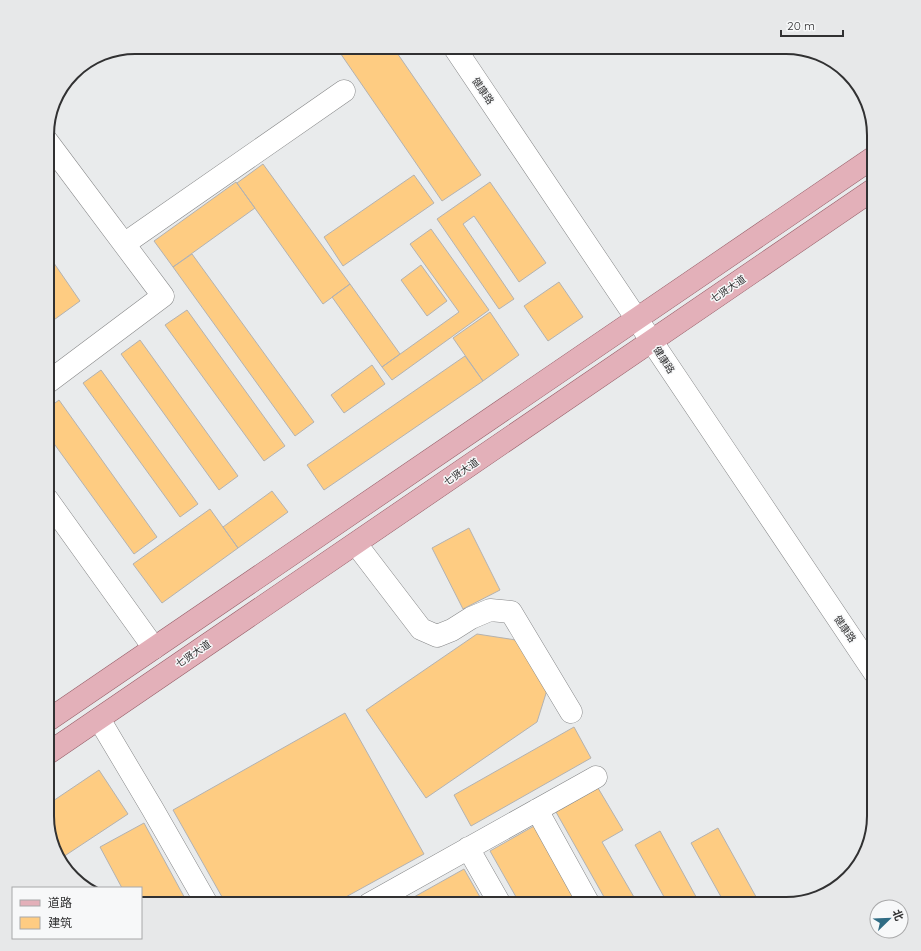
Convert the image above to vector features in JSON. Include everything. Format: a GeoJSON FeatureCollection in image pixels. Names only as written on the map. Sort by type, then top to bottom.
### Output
{"type":"FeatureCollection","features":[{"type":"Feature","properties":{"kind":"main road"},"geometry":{"type":"LineString","coordinates":[[54,716],[867,162]]}},
{"type":"Feature","properties":{"kind":"main road","name":"七贤大道"},"geometry":{"type":"LineString","coordinates":[[54,749],[867,194]]}},
{"type":"Feature","properties":{"kind":"street","name":"健康路"},"geometry":{"type":"LineString","coordinates":[[459,54],[867,662]]}},
{"type":"Feature","properties":{"kind":"street"},"geometry":{"type":"LineString","coordinates":[[124,244],[344,92]]}},
{"type":"Feature","properties":{"kind":"street"},"geometry":{"type":"LineString","coordinates":[[54,150],[163,296],[54,378]]}},
{"type":"Feature","properties":{"kind":"street"},"geometry":{"type":"LineString","coordinates":[[54,509],[154,648]]}},
{"type":"Feature","properties":{"kind":"street"},"geometry":{"type":"LineString","coordinates":[[356,544],[421,629],[438,636],[452,630],[471,618],[490,610],[511,612],[571,712]]}},
{"type":"Feature","properties":{"kind":"street"},"geometry":{"type":"LineString","coordinates":[[99,718],[203,897]]}},
{"type":"Feature","properties":{"kind":"street"},"geometry":{"type":"LineString","coordinates":[[385,897],[468,848],[596,777]]}},
{"type":"Feature","properties":{"kind":"street"},"geometry":{"type":"LineString","coordinates":[[537,810],[585,897]]}},
{"type":"Feature","properties":{"kind":"street"},"geometry":{"type":"LineString","coordinates":[[468,848],[496,897]]}},
{"type":"Feature","properties":{"kind":"building"},"geometry":{"type":"Polygon","coordinates":[[[341,54],[398,54],[481,175],[442,201],[341,54]]]}},
{"type":"Feature","properties":{"kind":"building"},"geometry":{"type":"Polygon","coordinates":[[[263,164],[350,284],[323,304],[237,183],[263,164]]]}},
{"type":"Feature","properties":{"kind":"building"},"geometry":{"type":"Polygon","coordinates":[[[414,175],[434,203],[343,266],[324,237],[414,175]]]}},
{"type":"Feature","properties":{"kind":"building"},"geometry":{"type":"Polygon","coordinates":[[[236,182],[255,208],[173,267],[154,241],[236,182]]]}},
{"type":"Feature","properties":{"kind":"building"},"geometry":{"type":"Polygon","coordinates":[[[490,182],[546,263],[519,282],[474,216],[463,224],[514,299],[499,309],[437,219],[490,182]]]}},
{"type":"Feature","properties":{"kind":"building"},"geometry":{"type":"Polygon","coordinates":[[[431,229],[489,310],[392,380],[382,367],[459,312],[410,244],[431,229]]]}},
{"type":"Feature","properties":{"kind":"building"},"geometry":{"type":"Polygon","coordinates":[[[192,254],[314,422],[295,436],[173,267],[192,254]]]}},
{"type":"Feature","properties":{"kind":"building"},"geometry":{"type":"Polygon","coordinates":[[[54,263],[80,301],[54,320],[54,263]]]}},
{"type":"Feature","properties":{"kind":"building"},"geometry":{"type":"Polygon","coordinates":[[[421,265],[447,301],[427,316],[401,280],[421,265]]]}},
{"type":"Feature","properties":{"kind":"building"},"geometry":{"type":"Polygon","coordinates":[[[559,282],[583,317],[548,341],[524,306],[559,282]]]}},
{"type":"Feature","properties":{"kind":"building"},"geometry":{"type":"Polygon","coordinates":[[[350,284],[400,354],[382,367],[332,297],[350,284]]]}},
{"type":"Feature","properties":{"kind":"building"},"geometry":{"type":"Polygon","coordinates":[[[187,310],[285,446],[264,461],[165,325],[187,310]]]}},
{"type":"Feature","properties":{"kind":"building"},"geometry":{"type":"Polygon","coordinates":[[[490,312],[519,355],[483,381],[453,338],[490,312]]]}},
{"type":"Feature","properties":{"kind":"building"},"geometry":{"type":"Polygon","coordinates":[[[140,340],[238,476],[219,490],[121,354],[140,340]]]}},
{"type":"Feature","properties":{"kind":"building"},"geometry":{"type":"Polygon","coordinates":[[[465,356],[483,381],[324,490],[307,465],[465,356]]]}},
{"type":"Feature","properties":{"kind":"building"},"geometry":{"type":"Polygon","coordinates":[[[372,365],[385,384],[344,413],[331,395],[372,365]]]}},
{"type":"Feature","properties":{"kind":"building"},"geometry":{"type":"Polygon","coordinates":[[[101,370],[198,504],[180,517],[83,383],[101,370]]]}},
{"type":"Feature","properties":{"kind":"building"},"geometry":{"type":"Polygon","coordinates":[[[59,400],[157,537],[134,554],[54,444],[54,404],[59,400]]]}},
{"type":"Feature","properties":{"kind":"building"},"geometry":{"type":"Polygon","coordinates":[[[272,491],[288,512],[238,548],[223,527],[272,491]]]}},
{"type":"Feature","properties":{"kind":"building"},"geometry":{"type":"Polygon","coordinates":[[[210,509],[238,548],[162,603],[133,564],[210,509]]]}},
{"type":"Feature","properties":{"kind":"building"},"geometry":{"type":"Polygon","coordinates":[[[469,528],[500,590],[463,609],[432,548],[469,528]]]}},
{"type":"Feature","properties":{"kind":"building"},"geometry":{"type":"Polygon","coordinates":[[[477,634],[516,640],[548,687],[537,722],[426,798],[366,710],[477,634]]]}},
{"type":"Feature","properties":{"kind":"building"},"geometry":{"type":"Polygon","coordinates":[[[345,713],[424,854],[346,897],[222,897],[173,810],[345,713]]]}},
{"type":"Feature","properties":{"kind":"building"},"geometry":{"type":"Polygon","coordinates":[[[574,727],[591,758],[471,826],[454,795],[574,727]]]}},
{"type":"Feature","properties":{"kind":"building"},"geometry":{"type":"Polygon","coordinates":[[[99,770],[128,814],[65,856],[60,847],[56,832],[54,800],[99,770]]]}},
{"type":"Feature","properties":{"kind":"building"},"geometry":{"type":"Polygon","coordinates":[[[598,788],[623,830],[602,842],[634,897],[604,897],[556,812],[598,788]]]}},
{"type":"Feature","properties":{"kind":"building"},"geometry":{"type":"Polygon","coordinates":[[[144,823],[184,897],[142,897],[142,887],[121,887],[100,847],[144,823]]]}},
{"type":"Feature","properties":{"kind":"building"},"geometry":{"type":"Polygon","coordinates":[[[534,826],[574,897],[516,897],[490,851],[534,826]]]}},
{"type":"Feature","properties":{"kind":"building"},"geometry":{"type":"Polygon","coordinates":[[[718,828],[756,897],[721,897],[691,843],[718,828]]]}},
{"type":"Feature","properties":{"kind":"building"},"geometry":{"type":"Polygon","coordinates":[[[660,831],[696,897],[664,897],[635,845],[660,831]]]}},
{"type":"Feature","properties":{"kind":"building"},"geometry":{"type":"Polygon","coordinates":[[[464,869],[480,897],[414,897],[464,869]]]}}]}
